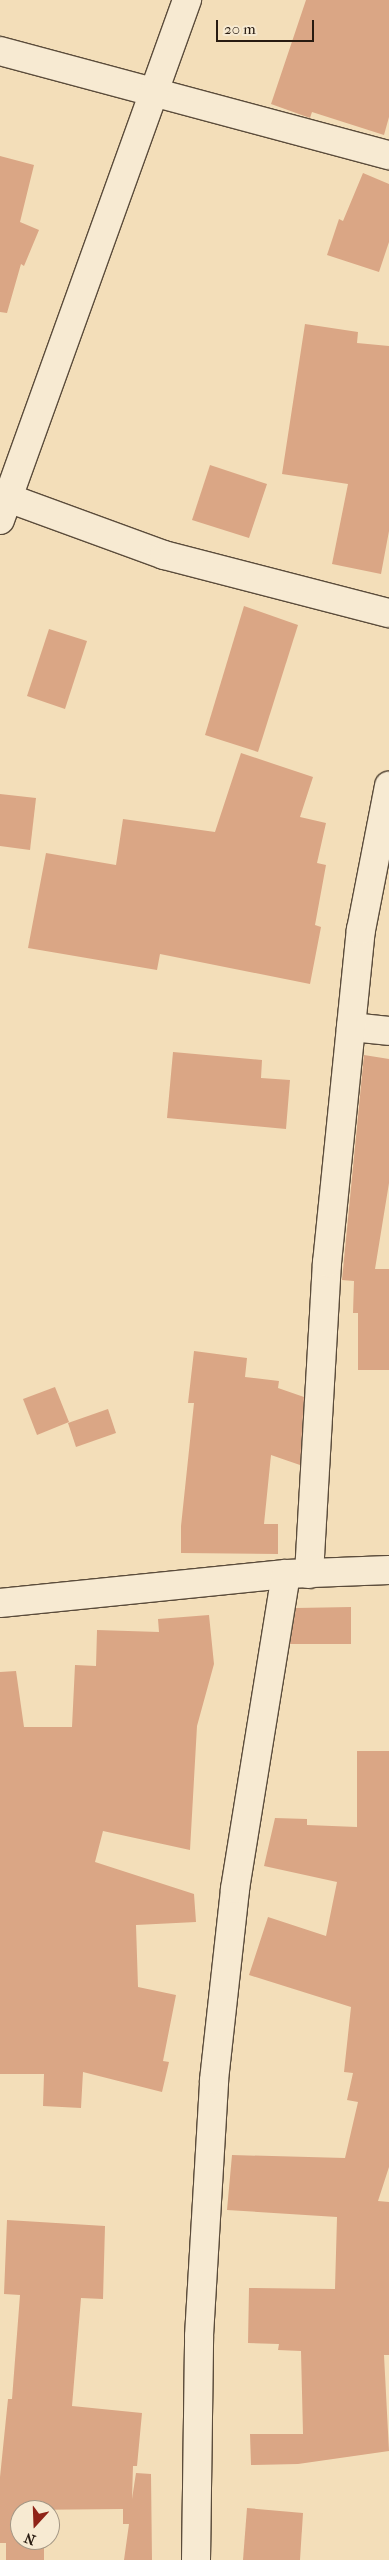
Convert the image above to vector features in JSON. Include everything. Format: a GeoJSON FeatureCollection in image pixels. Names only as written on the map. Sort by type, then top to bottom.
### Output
{"type":"FeatureCollection","features":[{"type":"Feature","properties":{"kind":"street"},"geometry":{"type":"LineString","coordinates":[[188,0],[156,93],[2,504],[164,555],[389,613]]}},
{"type":"Feature","properties":{"kind":"street"},"geometry":{"type":"LineString","coordinates":[[0,51],[389,154]]}},
{"type":"Feature","properties":{"kind":"street"},"geometry":{"type":"LineString","coordinates":[[196,2560],[199,2336],[214,2080],[235,1889],[297,1574],[361,930],[389,786]]}},
{"type":"Feature","properties":{"kind":"street"},"geometry":{"type":"LineString","coordinates":[[351,1027],[389,1032]]}},
{"type":"Feature","properties":{"kind":"street"},"geometry":{"type":"LineString","coordinates":[[0,1603],[297,1574],[389,1570]]}},
{"type":"Feature","properties":{"kind":"building"},"geometry":{"type":"Polygon","coordinates":[[[306,0],[389,0],[389,117],[384,135],[312,112],[310,118],[271,104],[306,0]]]}},
{"type":"Feature","properties":{"kind":"building"},"geometry":{"type":"Polygon","coordinates":[[[0,156],[34,165],[20,222],[39,230],[24,266],[21,264],[7,313],[0,312],[0,156]]]}},
{"type":"Feature","properties":{"kind":"building"},"geometry":{"type":"Polygon","coordinates":[[[363,173],[389,184],[389,242],[379,272],[327,255],[339,219],[343,221],[363,173]]]}},
{"type":"Feature","properties":{"kind":"building"},"geometry":{"type":"Polygon","coordinates":[[[305,324],[358,332],[357,343],[389,346],[389,531],[381,574],[332,564],[348,484],[282,474],[305,324]]]}},
{"type":"Feature","properties":{"kind":"building"},"geometry":{"type":"Polygon","coordinates":[[[210,465],[267,484],[249,538],[192,520],[210,465]]]}},
{"type":"Feature","properties":{"kind":"building"},"geometry":{"type":"Polygon","coordinates":[[[244,606],[298,625],[258,752],[205,735],[244,606]]]}},
{"type":"Feature","properties":{"kind":"building"},"geometry":{"type":"Polygon","coordinates":[[[49,629],[87,641],[65,709],[27,696],[49,629]]]}},
{"type":"Feature","properties":{"kind":"building"},"geometry":{"type":"Polygon","coordinates":[[[241,753],[313,777],[300,817],[326,823],[317,863],[326,865],[315,925],[321,927],[310,984],[160,954],[157,970],[28,948],[46,853],[116,865],[123,819],[215,832],[241,753]]]}},
{"type":"Feature","properties":{"kind":"building"},"geometry":{"type":"Polygon","coordinates":[[[0,794],[36,798],[30,850],[0,846],[0,794]]]}},
{"type":"Feature","properties":{"kind":"building"},"geometry":{"type":"Polygon","coordinates":[[[173,1052],[262,1060],[261,1078],[290,1080],[286,1129],[167,1118],[173,1052]]]}},
{"type":"Feature","properties":{"kind":"building"},"geometry":{"type":"Polygon","coordinates":[[[364,1055],[389,1059],[389,1183],[375,1269],[389,1269],[389,1370],[358,1370],[358,1313],[353,1313],[354,1281],[342,1280],[364,1055]]]}},
{"type":"Feature","properties":{"kind":"building"},"geometry":{"type":"Polygon","coordinates":[[[194,1351],[247,1358],[245,1377],[279,1381],[278,1388],[304,1397],[300,1465],[271,1455],[264,1524],[278,1524],[278,1554],[181,1553],[181,1526],[194,1403],[188,1403],[194,1351]]]}},
{"type":"Feature","properties":{"kind":"building"},"geometry":{"type":"Polygon","coordinates":[[[55,1387],[69,1422],[37,1435],[23,1399],[55,1387]]]}},
{"type":"Feature","properties":{"kind":"building"},"geometry":{"type":"Polygon","coordinates":[[[108,1409],[116,1433],[76,1447],[68,1423],[108,1409]]]}},
{"type":"Feature","properties":{"kind":"building"},"geometry":{"type":"Polygon","coordinates":[[[351,1607],[351,1644],[290,1644],[296,1608],[351,1607]]]}},
{"type":"Feature","properties":{"kind":"building"},"geometry":{"type":"Polygon","coordinates":[[[209,1615],[214,1664],[197,1726],[190,1850],[103,1831],[95,1862],[194,1894],[196,1922],[136,1925],[138,1987],[176,1995],[163,2061],[169,2062],[162,2092],[83,2072],[81,2108],[43,2106],[44,2074],[0,2074],[0,1672],[16,1671],[24,1727],[72,1727],[75,1665],[96,1666],[97,1630],[159,1632],[158,1619],[209,1615]]]}},
{"type":"Feature","properties":{"kind":"building"},"geometry":{"type":"Polygon","coordinates":[[[357,1751],[389,1751],[389,2167],[378,2201],[389,2202],[389,2355],[384,2355],[389,2451],[298,2464],[251,2465],[250,2434],[303,2434],[301,2351],[278,2350],[279,2344],[248,2343],[249,2288],[335,2289],[337,2217],[227,2210],[232,2155],[345,2158],[358,2102],[347,2100],[353,2073],[344,2072],[351,2007],[249,1975],[268,1917],[326,1936],[337,1882],[264,1866],[275,1818],[307,1819],[307,1825],[357,1827],[357,1751]]]}},
{"type":"Feature","properties":{"kind":"building"},"geometry":{"type":"Polygon","coordinates":[[[7,2220],[105,2226],[103,2299],[81,2298],[72,2406],[142,2413],[137,2466],[133,2466],[132,2499],[136,2473],[151,2474],[152,2560],[124,2560],[129,2524],[123,2524],[123,2509],[60,2510],[60,2500],[10,2500],[10,2550],[44,2550],[44,2560],[6,2560],[6,2543],[0,2543],[0,2477],[8,2399],[12,2399],[20,2295],[4,2294],[7,2220]]]}},
{"type":"Feature","properties":{"kind":"building"},"geometry":{"type":"Polygon","coordinates":[[[247,2508],[303,2513],[300,2560],[243,2560],[247,2508]]]}}]}
